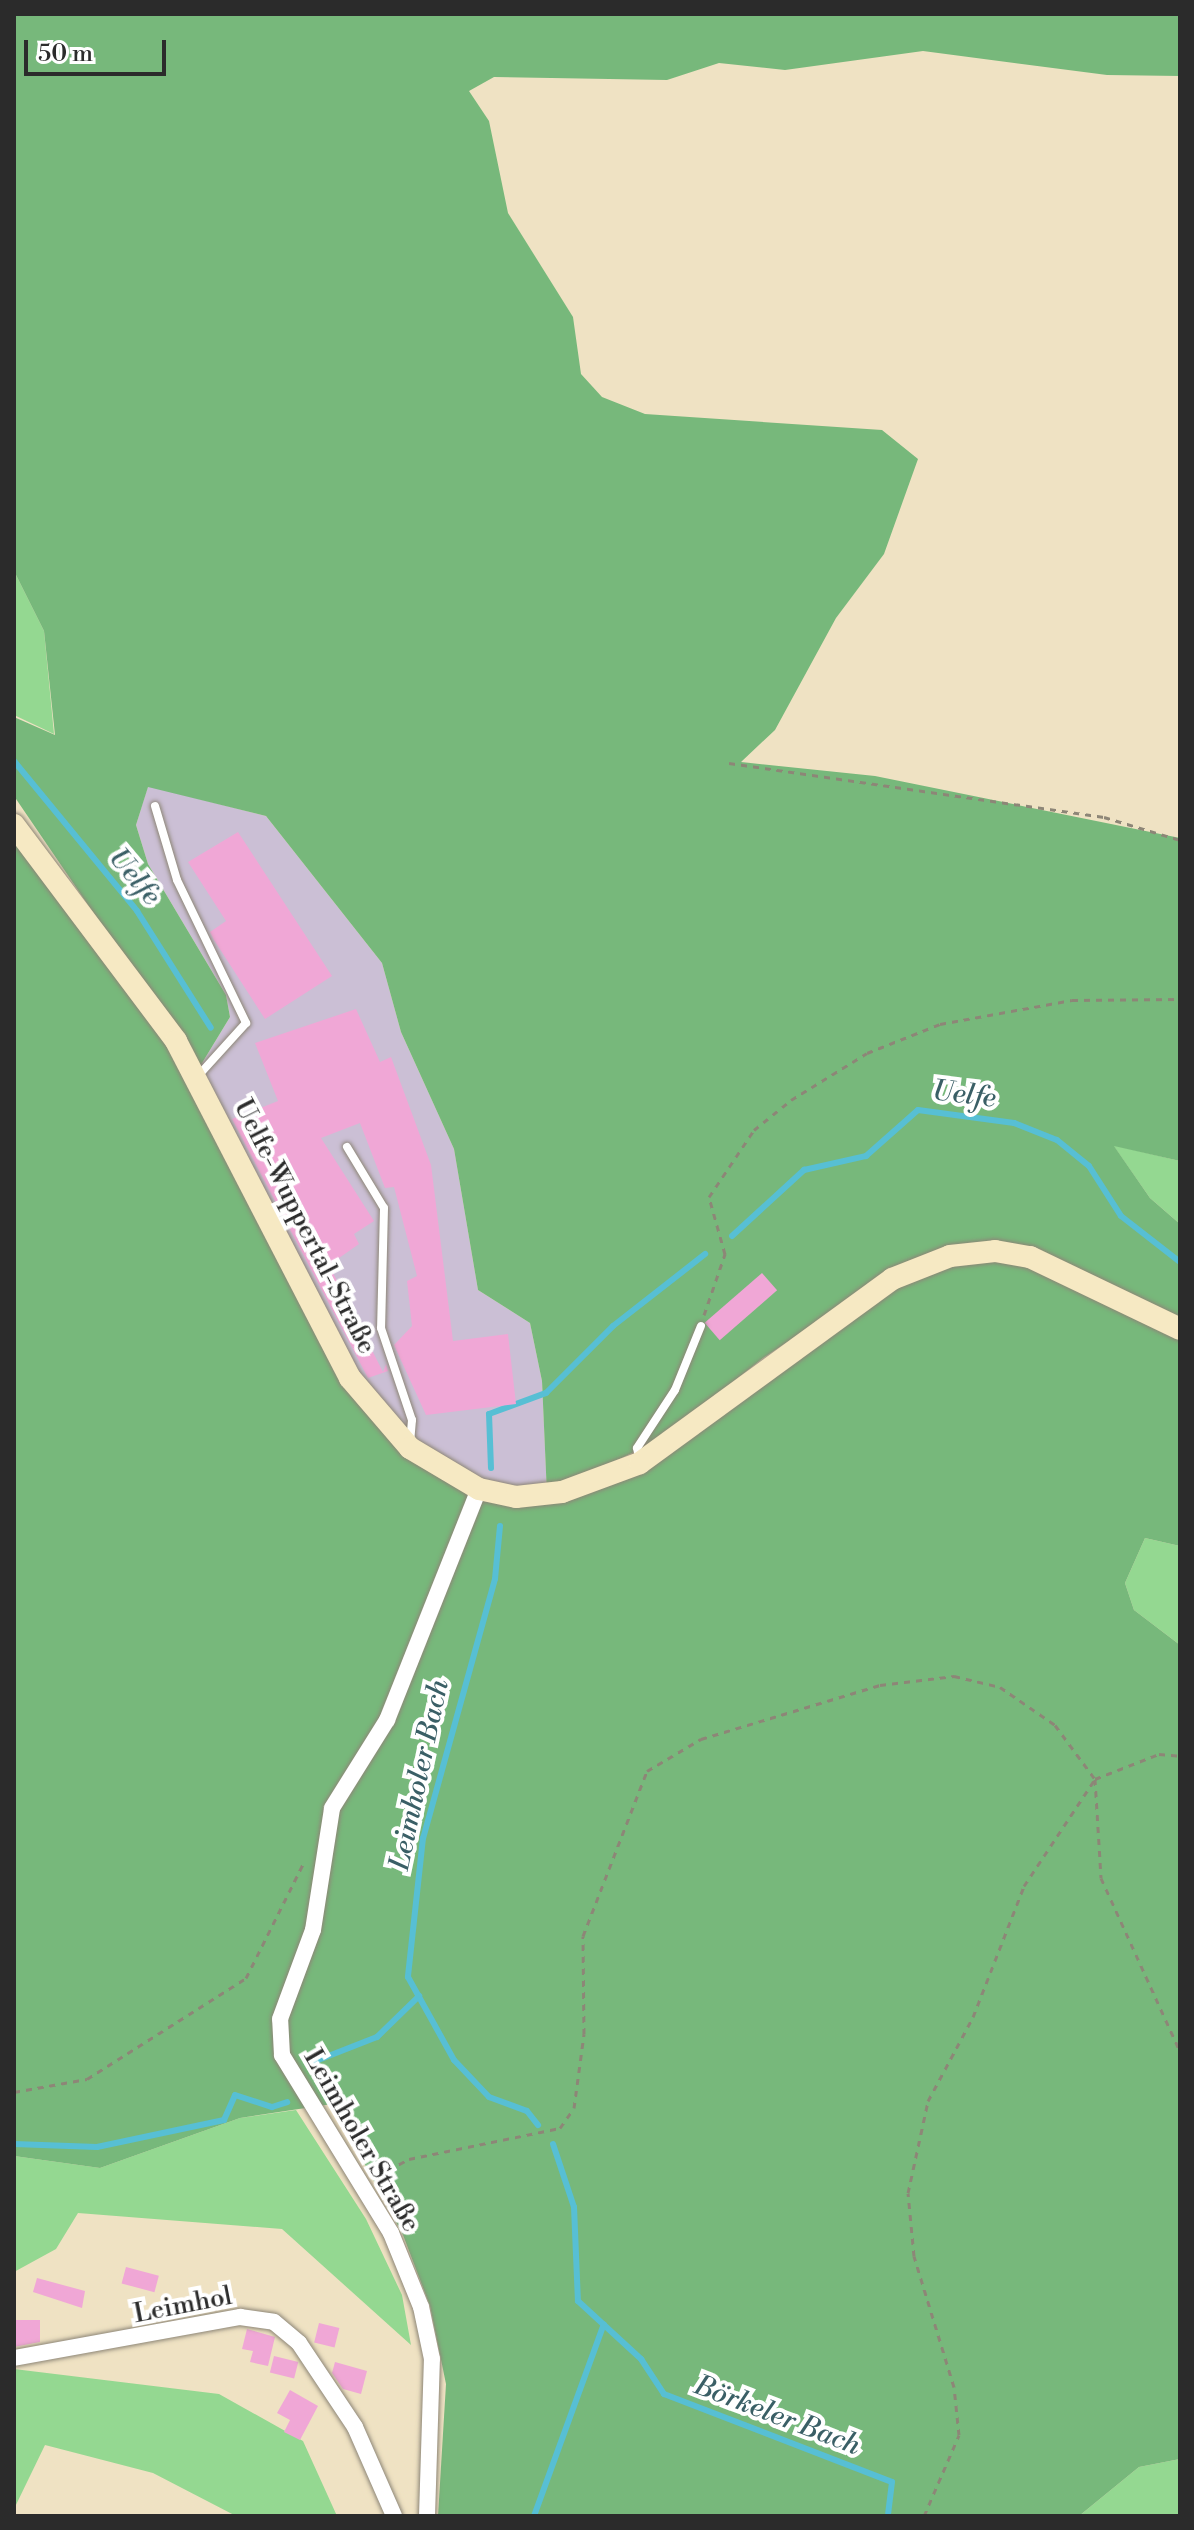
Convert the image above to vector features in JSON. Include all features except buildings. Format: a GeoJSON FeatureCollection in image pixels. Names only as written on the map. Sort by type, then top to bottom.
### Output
{"type":"FeatureCollection","features":[{"type":"Feature","properties":{"kind":"main road","name":"Uelfe-Wuppertal-Straße"},"geometry":{"type":"LineString","coordinates":[[14,825],[149,999],[196,1078],[318,1323],[350,1378],[410,1448],[479,1489],[499,1496],[562,1492],[640,1463],[892,1279],[950,1256],[995,1251],[1030,1257],[1180,1329]]}},
{"type":"Feature","properties":{"kind":"street","name":"Leimholer Straße"},"geometry":{"type":"LineString","coordinates":[[427,2516],[432,2359],[391,2233],[282,2055],[280,2019],[313,1930],[332,1808],[387,1720],[479,1489]]}},
{"type":"Feature","properties":{"kind":"street","name":"Leimhol"},"geometry":{"type":"LineString","coordinates":[[14,2358],[240,2317],[274,2322],[299,2343],[355,2427],[394,2516]]}},
{"type":"Feature","properties":{"kind":"lane"},"geometry":{"type":"LineString","coordinates":[[155,806],[177,880],[246,1023],[196,1078]]}},
{"type":"Feature","properties":{"kind":"lane"},"geometry":{"type":"LineString","coordinates":[[347,1147],[384,1208],[381,1328],[412,1420],[410,1448]]}},
{"type":"Feature","properties":{"kind":"lane"},"geometry":{"type":"LineString","coordinates":[[640,1463],[637,1448],[685,1371],[701,1326]]}},
{"type":"Feature","properties":{"kind":"path"},"geometry":{"type":"LineString","coordinates":[[729,763],[1104,817],[1180,840]]}},
{"type":"Feature","properties":{"kind":"path"},"geometry":{"type":"LineString","coordinates":[[701,1326],[725,1254],[710,1213],[717,1179],[754,1130],[867,1053],[940,1024],[1072,1000],[1180,999]]}},
{"type":"Feature","properties":{"kind":"path"},"geometry":{"type":"LineString","coordinates":[[360,2186],[409,2159],[560,2128],[574,2108],[584,2034],[583,1936],[612,1846],[647,1771],[701,1739],[880,1685],[954,1676],[1000,1687],[1055,1725],[1095,1779],[1101,1878],[1180,2051]]}},
{"type":"Feature","properties":{"kind":"path"},"geometry":{"type":"LineString","coordinates":[[924,2516],[959,2435],[954,2387],[914,2256],[909,2206],[928,2101],[978,2006],[1024,1886],[1095,1779],[1159,1754],[1180,1756]]}},
{"type":"Feature","properties":{"kind":"path"},"geometry":{"type":"LineString","coordinates":[[14,2092],[87,2079],[246,1978],[307,1857]]}},
{"type":"Feature","properties":{"kind":"shaded area"},"geometry":{"type":"Polygon","coordinates":[[[148,786],[266,816],[382,963],[401,1032],[454,1149],[478,1290],[530,1323],[542,1381],[547,1494],[483,1483],[415,1442],[364,1385],[199,1068],[230,1017],[226,995],[148,864],[136,825],[148,786]]]}},
{"type":"Feature","properties":{"kind":"green space"},"geometry":{"type":"Polygon","coordinates":[[[14,14],[1180,14],[1180,76],[1107,75],[923,51],[785,70],[719,63],[667,80],[494,77],[469,91],[489,121],[508,213],[573,317],[581,374],[602,397],[645,414],[882,430],[918,459],[884,554],[836,618],[775,730],[741,762],[875,776],[1180,838],[1180,1161],[1114,1146],[1150,1198],[1180,1224],[1180,1325],[1033,1253],[995,1246],[948,1252],[889,1275],[763,1358],[662,1438],[551,1493],[640,1463],[892,1279],[950,1256],[995,1251],[1030,1257],[1180,1329],[1180,1546],[1145,1538],[1125,1583],[1134,1610],[1180,1645],[1180,2459],[1139,2467],[1079,2516],[438,2516],[446,2384],[430,2306],[403,2235],[332,2104],[240,2118],[100,2168],[14,2156],[14,825],[176,1041],[302,1295],[369,1403],[410,1448],[479,1489],[547,1495],[542,1381],[530,1323],[478,1290],[454,1149],[401,1032],[382,963],[266,816],[148,787],[136,825],[148,864],[226,995],[230,1017],[199,1068],[14,796],[14,717],[55,735],[44,631],[14,571],[14,14]]]}},
{"type":"Feature","properties":{"kind":"green space"},"geometry":{"type":"Polygon","coordinates":[[[14,571],[44,631],[54,734],[14,715],[14,571]]]}},
{"type":"Feature","properties":{"kind":"green space"},"geometry":{"type":"Polygon","coordinates":[[[1113,1145],[1180,1161],[1180,1224],[1150,1198],[1113,1145]]]}},
{"type":"Feature","properties":{"kind":"green space"},"geometry":{"type":"Polygon","coordinates":[[[1145,1538],[1180,1546],[1180,1645],[1134,1610],[1125,1583],[1145,1538]]]}},
{"type":"Feature","properties":{"kind":"green space"},"geometry":{"type":"Polygon","coordinates":[[[296,2110],[366,2219],[402,2295],[411,2345],[282,2229],[78,2213],[56,2249],[14,2272],[14,2156],[100,2168],[240,2118],[296,2110]]]}},
{"type":"Feature","properties":{"kind":"green space"},"geometry":{"type":"Polygon","coordinates":[[[14,2369],[219,2394],[303,2441],[337,2516],[236,2516],[153,2473],[45,2445],[14,2509],[14,2369]]]}},
{"type":"Feature","properties":{"kind":"green space"},"geometry":{"type":"Polygon","coordinates":[[[1180,2459],[1180,2516],[1079,2516],[1139,2467],[1180,2459]]]}},
{"type":"Feature","properties":{"kind":"waterway","name":"Uelfe"},"geometry":{"type":"LineString","coordinates":[[14,761],[137,911],[211,1028]]}},
{"type":"Feature","properties":{"kind":"waterway","name":"Uelfe"},"geometry":{"type":"LineString","coordinates":[[732,1236],[804,1170],[866,1156],[918,1110],[1014,1123],[1057,1140],[1089,1166],[1121,1216],[1180,1262]]}},
{"type":"Feature","properties":{"kind":"waterway","name":"Uelfe"},"geometry":{"type":"LineString","coordinates":[[491,1468],[489,1414],[546,1393],[613,1326],[705,1254]]}},
{"type":"Feature","properties":{"kind":"waterway","name":"Leimholer Bach"},"geometry":{"type":"LineString","coordinates":[[500,1526],[495,1579],[423,1838],[408,1977],[454,2060],[489,2097],[527,2111],[538,2125]]}},
{"type":"Feature","properties":{"kind":"waterway"},"geometry":{"type":"LineString","coordinates":[[308,2064],[377,2037],[419,1996]]}},
{"type":"Feature","properties":{"kind":"waterway"},"geometry":{"type":"LineString","coordinates":[[14,2144],[97,2147],[224,2120],[235,2095],[272,2107],[287,2102]]}},
{"type":"Feature","properties":{"kind":"waterway","name":"Börkeler Bach"},"geometry":{"type":"LineString","coordinates":[[553,2144],[574,2207],[578,2301],[641,2359],[664,2394],[892,2482],[888,2513]]}},
{"type":"Feature","properties":{"kind":"waterway","name":"Leimholer Bach"},"geometry":{"type":"LineString","coordinates":[[534,2516],[604,2324]]}}]}
